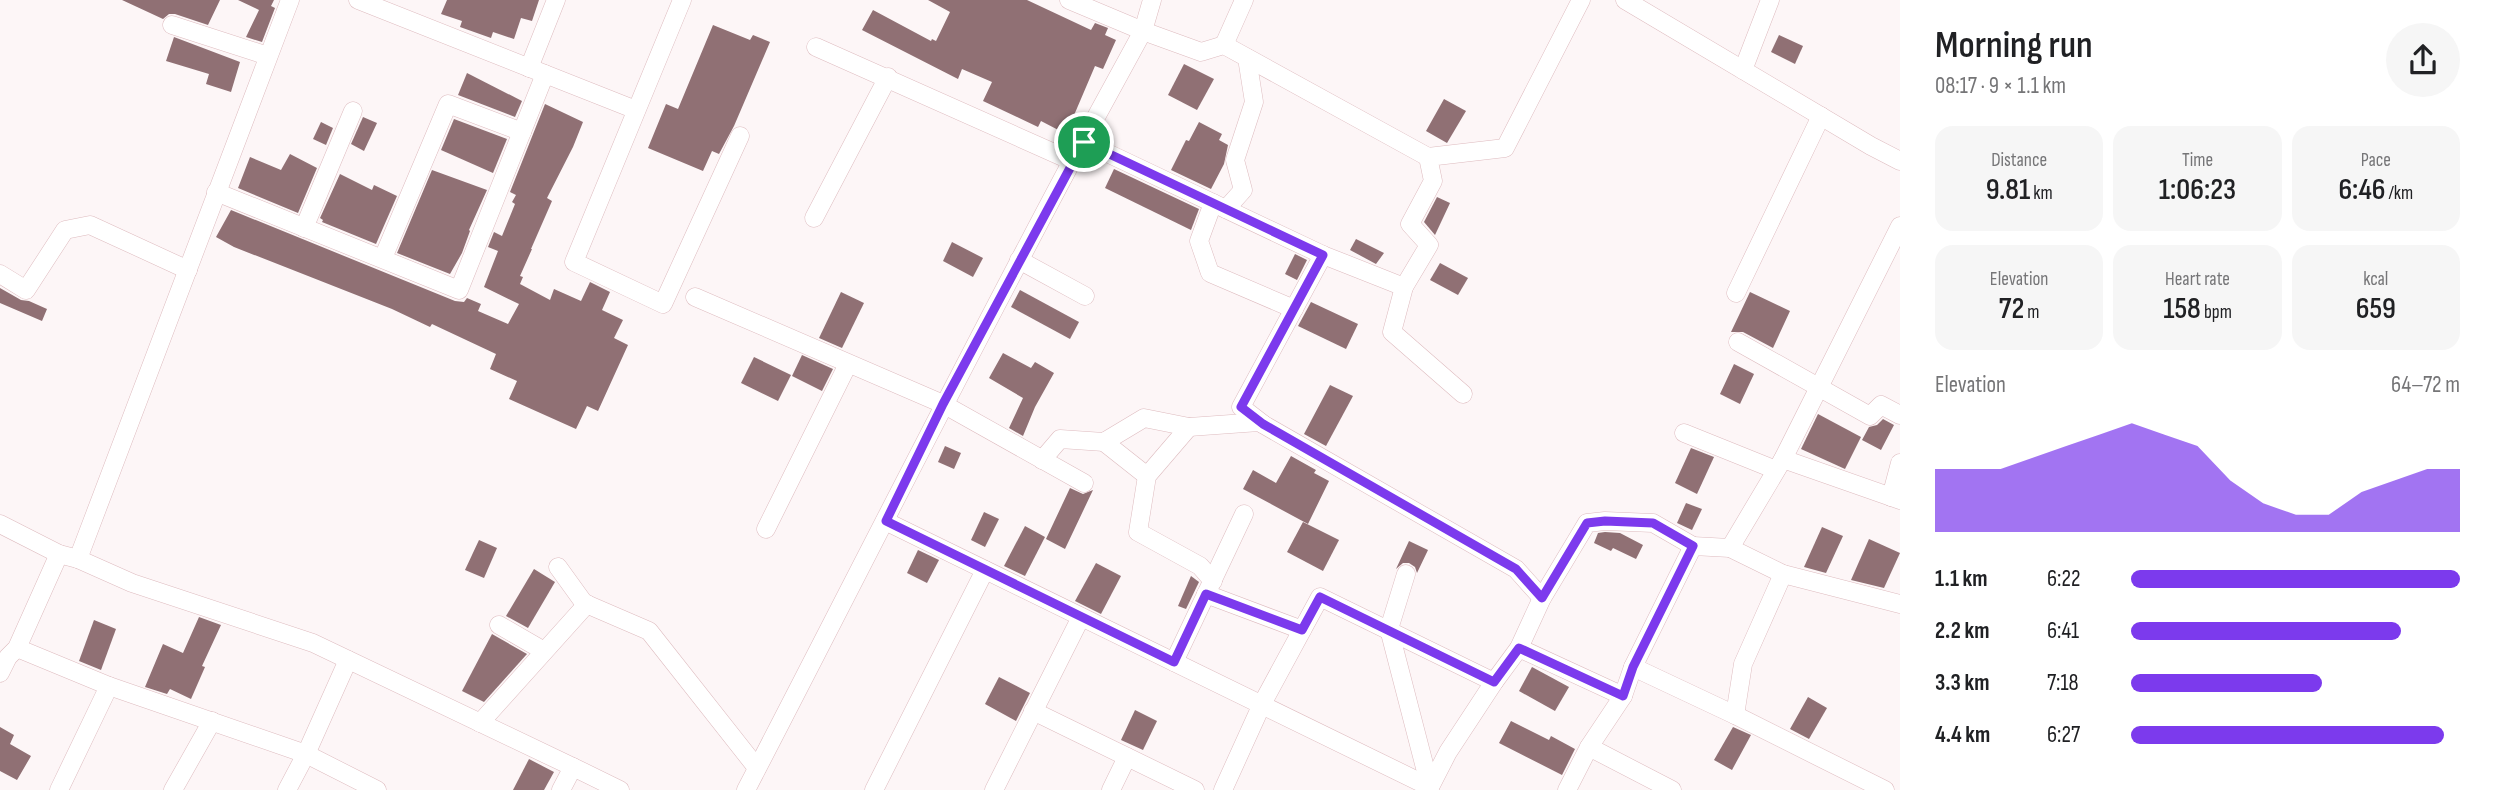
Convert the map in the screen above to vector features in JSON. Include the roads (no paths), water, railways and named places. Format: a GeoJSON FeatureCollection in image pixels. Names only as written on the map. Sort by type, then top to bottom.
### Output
{"type":"FeatureCollection","features":[{"type":"Feature","properties":{"kind":"street"},"geometry":{"type":"LineString","coordinates":[[78,559],[290,0]]}},
{"type":"Feature","properties":{"kind":"street"},"geometry":{"type":"LineString","coordinates":[[358,0],[636,110]]}},
{"type":"Feature","properties":{"kind":"street"},"geometry":{"type":"LineString","coordinates":[[216,192],[459,290],[522,132],[556,0]]}},
{"type":"Feature","properties":{"kind":"street"},"geometry":{"type":"LineString","coordinates":[[682,0],[574,262],[663,304],[740,136]]}},
{"type":"Feature","properties":{"kind":"street"},"geometry":{"type":"LineString","coordinates":[[1069,0],[1201,52],[1224,45],[1428,157],[1505,148],[1581,0]]}},
{"type":"Feature","properties":{"kind":"street"},"geometry":{"type":"LineString","coordinates":[[746,790],[886,521],[943,404],[1143,31],[1152,0]]}},
{"type":"Feature","properties":{"kind":"street"},"geometry":{"type":"LineString","coordinates":[[1224,45],[1244,0]]}},
{"type":"Feature","properties":{"kind":"street"},"geometry":{"type":"LineString","coordinates":[[1625,0],[1900,161]]}},
{"type":"Feature","properties":{"kind":"street"},"geometry":{"type":"LineString","coordinates":[[1743,70],[1770,0]]}},
{"type":"Feature","properties":{"kind":"street"},"geometry":{"type":"LineString","coordinates":[[172,25],[268,56]]}},
{"type":"Feature","properties":{"kind":"street"},"geometry":{"type":"LineString","coordinates":[[816,47],[1072,161]]}},
{"type":"Feature","properties":{"kind":"street"},"geometry":{"type":"LineString","coordinates":[[1247,58],[1254,102],[1235,160],[1244,190],[1220,206],[1199,241],[1210,273],[1294,309]]}},
{"type":"Feature","properties":{"kind":"street"},"geometry":{"type":"LineString","coordinates":[[814,218],[888,78]]}},
{"type":"Feature","properties":{"kind":"street"},"geometry":{"type":"LineString","coordinates":[[383,258],[447,104],[522,132]]}},
{"type":"Feature","properties":{"kind":"street"},"geometry":{"type":"LineString","coordinates":[[304,228],[353,111]]}},
{"type":"Feature","properties":{"kind":"street"},"geometry":{"type":"LineString","coordinates":[[1736,293],[1821,116]]}},
{"type":"Feature","properties":{"kind":"street"},"geometry":{"type":"LineString","coordinates":[[1084,142],[1323,255],[1404,287]]}},
{"type":"Feature","properties":{"kind":"street"},"geometry":{"type":"LineString","coordinates":[[1428,157],[1433,181],[1410,224],[1429,245],[1404,287],[1392,332],[1464,394]]}},
{"type":"Feature","properties":{"kind":"street"},"geometry":{"type":"LineString","coordinates":[[0,274],[26,290],[65,230],[90,225],[188,270]]}},
{"type":"Feature","properties":{"kind":"street"},"geometry":{"type":"LineString","coordinates":[[1730,548],[1780,464],[1900,226]]}},
{"type":"Feature","properties":{"kind":"street"},"geometry":{"type":"LineString","coordinates":[[1323,255],[1241,407],[1263,424],[1516,569],[1542,598]]}},
{"type":"Feature","properties":{"kind":"street"},"geometry":{"type":"LineString","coordinates":[[1019,260],[1085,296]]}},
{"type":"Feature","properties":{"kind":"street"},"geometry":{"type":"LineString","coordinates":[[695,296],[943,404],[1084,483]]}},
{"type":"Feature","properties":{"kind":"street"},"geometry":{"type":"LineString","coordinates":[[1738,342],[1870,416],[1881,405],[1900,415]]}},
{"type":"Feature","properties":{"kind":"street"},"geometry":{"type":"LineString","coordinates":[[766,529],[848,364]]}},
{"type":"Feature","properties":{"kind":"street"},"geometry":{"type":"LineString","coordinates":[[1104,442],[1144,418],[1189,427],[1259,422],[1263,424]]}},
{"type":"Feature","properties":{"kind":"street"},"geometry":{"type":"LineString","coordinates":[[1189,427],[1147,476],[1138,532],[1200,566],[1209,588],[1302,630]]}},
{"type":"Feature","properties":{"kind":"street"},"geometry":{"type":"LineString","coordinates":[[1684,433],[1895,499],[1900,463]]}},
{"type":"Feature","properties":{"kind":"street"},"geometry":{"type":"LineString","coordinates":[[1042,460],[1060,439],[1104,442],[1147,476]]}},
{"type":"Feature","properties":{"kind":"street"},"geometry":{"type":"LineString","coordinates":[[1174,662],[1244,514]]}},
{"type":"Feature","properties":{"kind":"street"},"geometry":{"type":"LineString","coordinates":[[886,521],[1432,789]]}},
{"type":"Feature","properties":{"kind":"street"},"geometry":{"type":"LineString","coordinates":[[1432,789],[1448,752],[1519,648],[1542,598],[1587,523],[1653,523],[1693,546],[1730,548],[1783,574],[1900,604]]}},
{"type":"Feature","properties":{"kind":"street"},"geometry":{"type":"LineString","coordinates":[[0,524],[59,554],[78,559],[132,583],[313,643],[620,790]]}},
{"type":"Feature","properties":{"kind":"street"},"geometry":{"type":"LineString","coordinates":[[1567,790],[1589,747],[1623,696],[1633,667],[1693,546]]}},
{"type":"Feature","properties":{"kind":"street"},"geometry":{"type":"LineString","coordinates":[[0,673],[8,657],[17,648],[59,554]]}},
{"type":"Feature","properties":{"kind":"street"},"geometry":{"type":"LineString","coordinates":[[558,568],[587,604],[649,631],[757,768]]}},
{"type":"Feature","properties":{"kind":"street"},"geometry":{"type":"LineString","coordinates":[[874,790],[985,570]]}},
{"type":"Feature","properties":{"kind":"street"},"geometry":{"type":"LineString","coordinates":[[1406,574],[1389,629],[1432,789]]}},
{"type":"Feature","properties":{"kind":"street"},"geometry":{"type":"LineString","coordinates":[[1735,715],[1743,664],[1783,574]]}},
{"type":"Feature","properties":{"kind":"street"},"geometry":{"type":"LineString","coordinates":[[1223,790],[1262,704],[1320,597],[1494,682]]}},
{"type":"Feature","properties":{"kind":"street"},"geometry":{"type":"LineString","coordinates":[[480,723],[587,604]]}},
{"type":"Feature","properties":{"kind":"street"},"geometry":{"type":"LineString","coordinates":[[994,790],[1081,617]]}},
{"type":"Feature","properties":{"kind":"street"},"geometry":{"type":"LineString","coordinates":[[499,625],[544,651]]}},
{"type":"Feature","properties":{"kind":"street"},"geometry":{"type":"LineString","coordinates":[[17,648],[109,686],[306,754],[377,790]]}},
{"type":"Feature","properties":{"kind":"street"},"geometry":{"type":"LineString","coordinates":[[1519,648],[1623,696]]}},
{"type":"Feature","properties":{"kind":"street"},"geometry":{"type":"LineString","coordinates":[[287,790],[348,660]]}},
{"type":"Feature","properties":{"kind":"street"},"geometry":{"type":"LineString","coordinates":[[1633,667],[1735,715],[1846,782],[1885,790]]}},
{"type":"Feature","properties":{"kind":"street"},"geometry":{"type":"LineString","coordinates":[[59,790],[109,686]]}},
{"type":"Feature","properties":{"kind":"street"},"geometry":{"type":"LineString","coordinates":[[1034,711],[1195,790]]}},
{"type":"Feature","properties":{"kind":"street"},"geometry":{"type":"LineString","coordinates":[[173,790],[212,721]]}},
{"type":"Feature","properties":{"kind":"street"},"geometry":{"type":"LineString","coordinates":[[1599,732],[1630,768]]}},
{"type":"Feature","properties":{"kind":"street"},"geometry":{"type":"LineString","coordinates":[[1589,747],[1672,790]]}},
{"type":"Feature","properties":{"kind":"street"},"geometry":{"type":"LineString","coordinates":[[1111,790],[1127,757]]}},
{"type":"Feature","properties":{"kind":"street"},"geometry":{"type":"LineString","coordinates":[[561,790],[573,767]]}}]}
